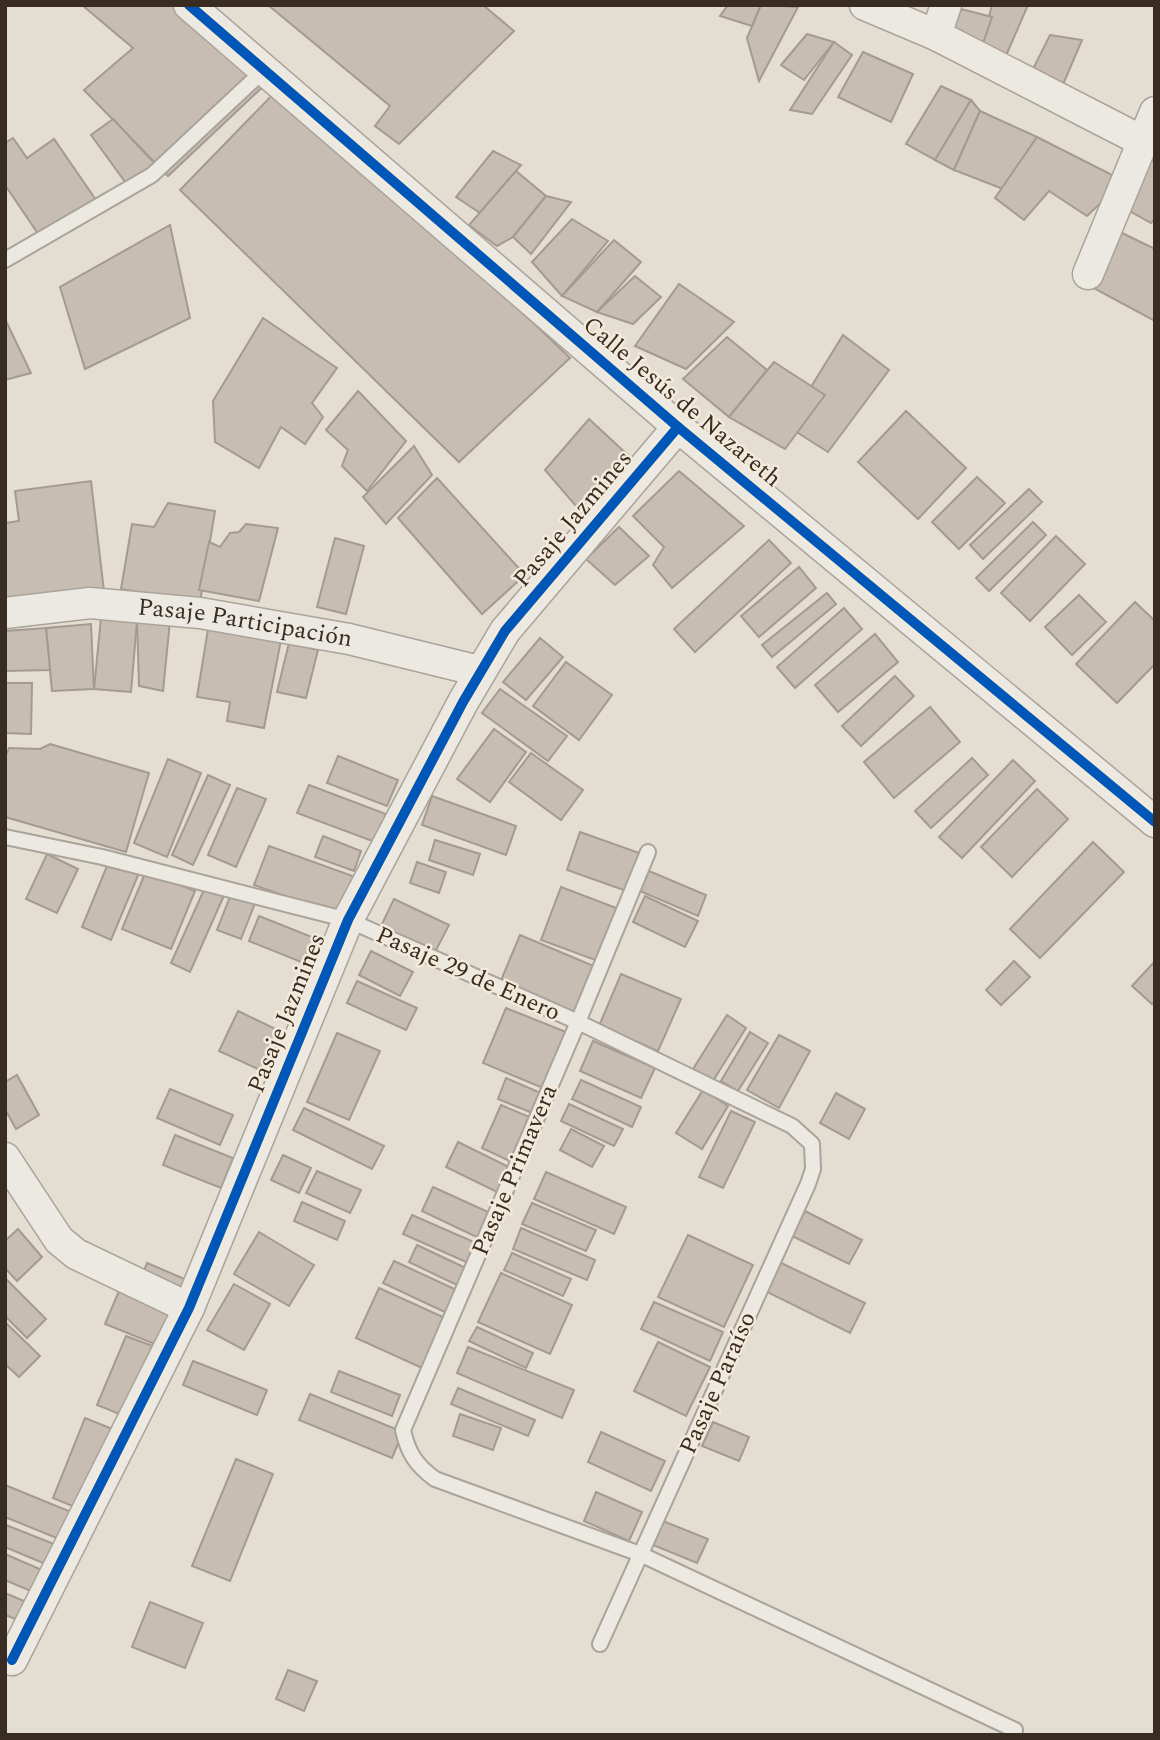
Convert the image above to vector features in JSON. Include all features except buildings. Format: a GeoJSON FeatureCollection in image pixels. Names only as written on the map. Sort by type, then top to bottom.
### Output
{"type":"FeatureCollection","features":[{"type":"Feature","properties":{"kind":"street","name":"Calle Jesús de Nazareth"},"geometry":{"type":"LineString","coordinates":[[189,5],[678,427],[1155,822]]}},
{"type":"Feature","properties":{"kind":"street"},"geometry":{"type":"LineString","coordinates":[[865,5],[936,35],[1142,141]]}},
{"type":"Feature","properties":{"kind":"street"},"geometry":{"type":"LineString","coordinates":[[936,35],[946,5]]}},
{"type":"Feature","properties":{"kind":"street"},"geometry":{"type":"LineString","coordinates":[[1088,274],[1155,112]]}},
{"type":"Feature","properties":{"kind":"street","name":"Pasaje Jazmines"},"geometry":{"type":"LineString","coordinates":[[12,1660],[188,1308],[348,920],[479,671],[505,631],[678,427]]}},
{"type":"Feature","properties":{"kind":"street","name":"Pasaje Participación"},"geometry":{"type":"LineString","coordinates":[[5,613],[90,603],[200,613],[349,639],[479,671]]}},
{"type":"Feature","properties":{"kind":"street"},"geometry":{"type":"LineString","coordinates":[[5,1158],[59,1240],[76,1254],[188,1308]]}},
{"type":"Feature","properties":{"kind":"lane"},"geometry":{"type":"LineString","coordinates":[[5,260],[152,176],[264,70]]}},
{"type":"Feature","properties":{"kind":"lane","name":"Pasaje 29 de Enero"},"geometry":{"type":"LineString","coordinates":[[5,837],[102,857],[348,920],[578,1022],[792,1126]]}},
{"type":"Feature","properties":{"kind":"lane","name":"Pasaje Primavera"},"geometry":{"type":"LineString","coordinates":[[640,1554],[435,1479],[420,1468],[408,1451],[403,1430],[648,852]]}},
{"type":"Feature","properties":{"kind":"lane","name":"Pasaje Paraíso"},"geometry":{"type":"LineString","coordinates":[[600,1644],[808,1184],[813,1169],[812,1144],[792,1126]]}},
{"type":"Feature","properties":{"kind":"lane"},"geometry":{"type":"LineString","coordinates":[[640,1554],[1015,1730]]}},
{"type":"Feature","properties":{"kind":"cycle path"},"geometry":{"type":"LineString","coordinates":[[189,5],[678,427],[1155,822]]}},
{"type":"Feature","properties":{"kind":"cycle path"},"geometry":{"type":"LineString","coordinates":[[12,1660],[189,1308],[348,920],[463,702],[505,631],[678,427]]}}]}
